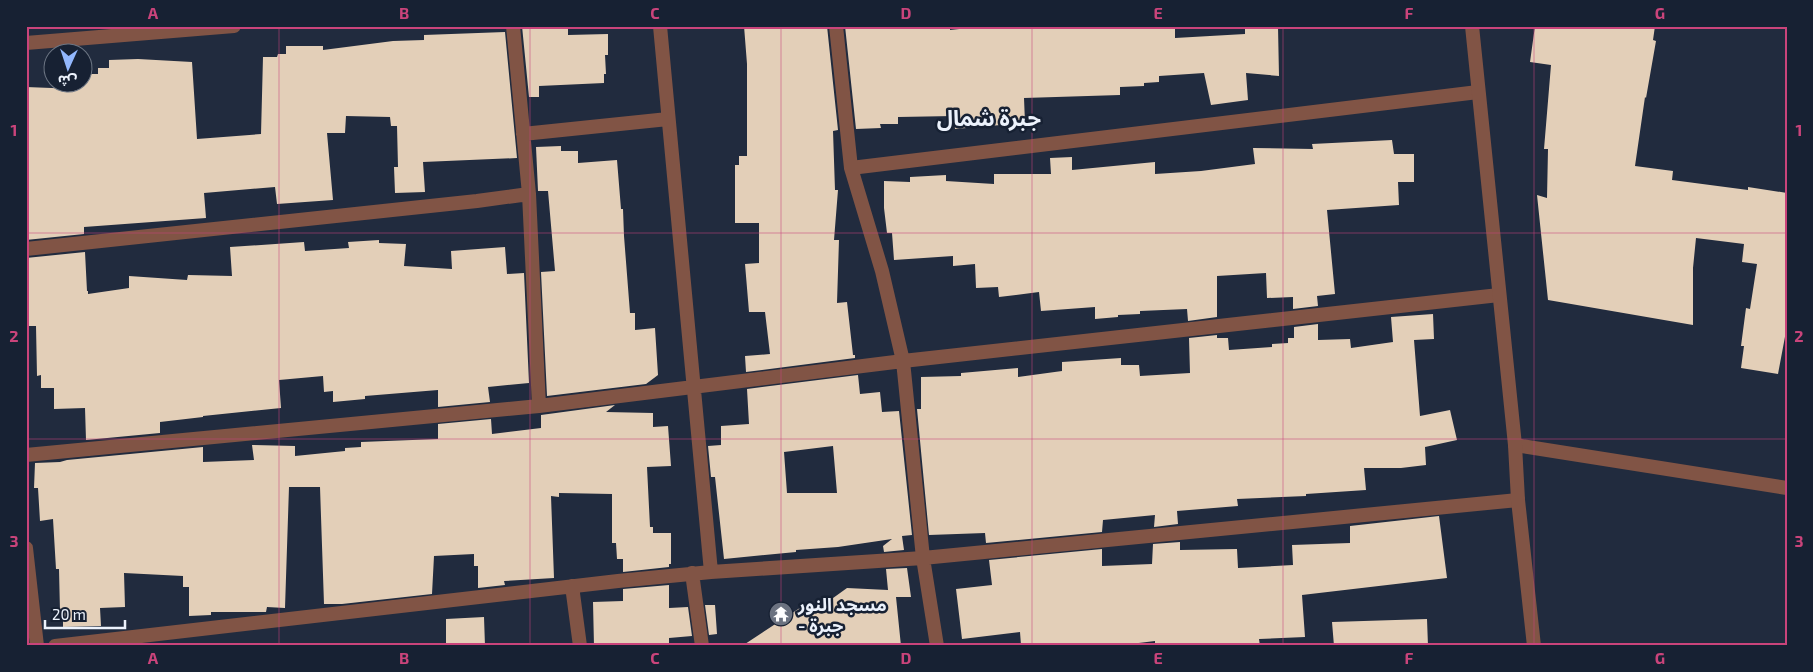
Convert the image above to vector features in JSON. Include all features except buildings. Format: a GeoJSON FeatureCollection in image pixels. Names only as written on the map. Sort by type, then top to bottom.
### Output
{"type":"FeatureCollection","features":[{"type":"Feature","properties":{"kind":"street"},"geometry":{"type":"LineString","coordinates":[[26,44],[234,26]]}},
{"type":"Feature","properties":{"kind":"street"},"geometry":{"type":"LineString","coordinates":[[513,26],[529,194],[539,406]]}},
{"type":"Feature","properties":{"kind":"street"},"geometry":{"type":"LineString","coordinates":[[660,26],[692,387],[711,572]]}},
{"type":"Feature","properties":{"kind":"street"},"geometry":{"type":"LineString","coordinates":[[836,26],[851,168],[882,271],[903,361],[923,558],[937,646]]}},
{"type":"Feature","properties":{"kind":"street"},"geometry":{"type":"LineString","coordinates":[[1472,26],[1534,646]]}},
{"type":"Feature","properties":{"kind":"street"},"geometry":{"type":"LineString","coordinates":[[851,168],[1478,92]]}},
{"type":"Feature","properties":{"kind":"street"},"geometry":{"type":"LineString","coordinates":[[523,134],[668,119]]}},
{"type":"Feature","properties":{"kind":"street"},"geometry":{"type":"LineString","coordinates":[[26,249],[477,202],[529,194]]}},
{"type":"Feature","properties":{"kind":"street"},"geometry":{"type":"LineString","coordinates":[[26,455],[539,406],[903,361],[1499,295]]}},
{"type":"Feature","properties":{"kind":"street"},"geometry":{"type":"LineString","coordinates":[[1515,445],[1787,488]]}},
{"type":"Feature","properties":{"kind":"street"},"geometry":{"type":"LineString","coordinates":[[55,646],[692,573],[923,558],[1518,500]]}},
{"type":"Feature","properties":{"kind":"street"},"geometry":{"type":"LineString","coordinates":[[26,548],[37,646]]}},
{"type":"Feature","properties":{"kind":"street"},"geometry":{"type":"LineString","coordinates":[[692,573],[702,646]]}},
{"type":"Feature","properties":{"kind":"street"},"geometry":{"type":"LineString","coordinates":[[572,586],[580,646]]}},
{"type":"Feature","properties":{"kind":"place","name":"مسجد النور - جبرة"},"geometry":{"type":"Point","coordinates":[781,614]}},
{"type":"Feature","properties":{"kind":"district","name":"جبرة شمال"},"geometry":{"type":"Point","coordinates":[989,117]}}]}
